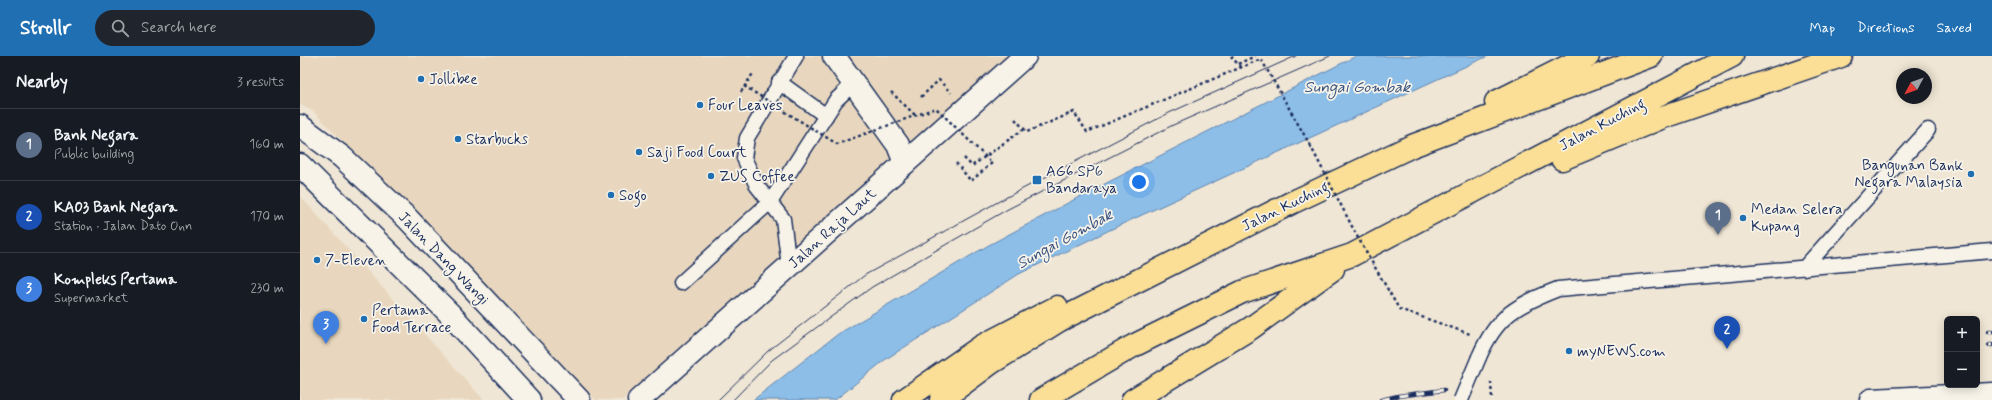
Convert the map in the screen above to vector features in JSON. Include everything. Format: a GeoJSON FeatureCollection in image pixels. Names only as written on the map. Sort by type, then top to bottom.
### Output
{"type":"FeatureCollection","features":[{"type":"Feature","properties":{"kind":"highway"},"geometry":{"type":"LineString","coordinates":[[1412,146],[1559,69],[1588,56]]}},
{"type":"Feature","properties":{"kind":"highway","name":"Jalan Kuching"},"geometry":{"type":"LineString","coordinates":[[941,400],[991,363],[1060,320],[1155,270],[1412,146],[1651,56]]}},
{"type":"Feature","properties":{"kind":"highway","name":"Jalan Kuching"},"geometry":{"type":"LineString","coordinates":[[1041,400],[1133,346],[1242,292],[1352,255],[1391,233],[1433,213],[1732,56]]}},
{"type":"Feature","properties":{"kind":"highway"},"geometry":{"type":"LineString","coordinates":[[1433,213],[1663,118],[1840,56]]}},
{"type":"Feature","properties":{"kind":"highway"},"geometry":{"type":"LineString","coordinates":[[1133,400],[1251,328],[1352,255]]}},
{"type":"Feature","properties":{"kind":"highway"},"geometry":{"type":"LineString","coordinates":[[904,400],[982,346],[1049,310],[1155,270]]}},
{"type":"Feature","properties":{"kind":"street"},"geometry":{"type":"LineString","coordinates":[[834,56],[898,145],[905,163]]}},
{"type":"Feature","properties":{"kind":"street","name":"Jalan Raja Laut"},"geometry":{"type":"LineString","coordinates":[[639,400],[1025,56]]}},
{"type":"Feature","properties":{"kind":"street","name":"Jalan Dang Wangi"},"geometry":{"type":"LineString","coordinates":[[300,126],[342,157],[407,218],[579,400]]}},
{"type":"Feature","properties":{"kind":"street"},"geometry":{"type":"LineString","coordinates":[[300,165],[448,312],[529,400]]}},
{"type":"Feature","properties":{"kind":"street"},"geometry":{"type":"LineString","coordinates":[[1871,400],[1992,394]]}},
{"type":"Feature","properties":{"kind":"lane"},"geometry":{"type":"LineString","coordinates":[[789,266],[784,219],[771,201],[756,186],[744,158],[746,138],[796,56]]}},
{"type":"Feature","properties":{"kind":"lane"},"geometry":{"type":"LineString","coordinates":[[779,82],[826,116]]}},
{"type":"Feature","properties":{"kind":"lane"},"geometry":{"type":"LineString","coordinates":[[681,283],[771,201],[836,100],[854,83]]}},
{"type":"Feature","properties":{"kind":"lane"},"geometry":{"type":"LineString","coordinates":[[1804,268],[1928,130]]}},
{"type":"Feature","properties":{"kind":"lane"},"geometry":{"type":"LineString","coordinates":[[1461,400],[1490,335],[1505,316],[1529,300],[1558,289],[1992,251]]}},
{"type":"Feature","properties":{"kind":"path"},"geometry":{"type":"LineString","coordinates":[[1232,56],[1241,68]]}},
{"type":"Feature","properties":{"kind":"path"},"geometry":{"type":"LineString","coordinates":[[1238,64],[1255,56]]}},
{"type":"Feature","properties":{"kind":"path"},"geometry":{"type":"LineString","coordinates":[[1015,118],[1027,132],[1074,112],[1087,132],[1261,59],[1310,145],[1358,238],[1399,309],[1477,336]]}},
{"type":"Feature","properties":{"kind":"path"},"geometry":{"type":"LineString","coordinates":[[741,92],[754,72]]}},
{"type":"Feature","properties":{"kind":"path"},"geometry":{"type":"LineString","coordinates":[[921,97],[939,80],[952,93],[946,98]]}},
{"type":"Feature","properties":{"kind":"path"},"geometry":{"type":"LineString","coordinates":[[744,86],[837,144],[936,108],[941,103]]}},
{"type":"Feature","properties":{"kind":"path"},"geometry":{"type":"LineString","coordinates":[[936,108],[992,163],[972,181],[956,163]]}},
{"type":"Feature","properties":{"kind":"path"},"geometry":{"type":"LineString","coordinates":[[964,158],[972,166],[1025,128]]}},
{"type":"Feature","properties":{"kind":"path"},"geometry":{"type":"LineString","coordinates":[[1491,379],[1492,400]]}},
{"type":"Feature","properties":{"kind":"shaded area"},"geometry":{"type":"Polygon","coordinates":[[[300,56],[1009,56],[622,400],[596,400],[313,111],[300,105],[300,56]]]}},
{"type":"Feature","properties":{"kind":"shaded area"},"geometry":{"type":"Polygon","coordinates":[[[300,196],[484,400],[300,400],[300,196]]]}},
{"type":"Feature","properties":{"kind":"water","name":"Sungai Gombak"},"geometry":{"type":"Polygon","coordinates":[[[1356,56],[1488,56],[1118,226],[1019,274],[886,359],[835,400],[753,400],[838,334],[987,246],[1081,196],[1356,56]]]}},
{"type":"Feature","properties":{"kind":"tram line"},"geometry":{"type":"LineString","coordinates":[[718,400],[768,351],[865,275],[1005,198],[1169,113],[1296,56]]}},
{"type":"Feature","properties":{"kind":"tram line"},"geometry":{"type":"LineString","coordinates":[[733,400],[772,360],[872,287],[1008,209],[1173,125],[1330,56]]}},
{"type":"Feature","properties":{"kind":"railway"},"geometry":{"type":"LineString","coordinates":[[1381,400],[1398,396],[1444,390]]}},
{"type":"Feature","properties":{"kind":"place","name":"Jollibee"},"geometry":{"type":"Point","coordinates":[421,79]}},
{"type":"Feature","properties":{"kind":"place","name":"Four Leaves"},"geometry":{"type":"Point","coordinates":[700,105]}},
{"type":"Feature","properties":{"kind":"place","name":"Starbucks"},"geometry":{"type":"Point","coordinates":[458,139]}},
{"type":"Feature","properties":{"kind":"place","name":"Saji Food Court"},"geometry":{"type":"Point","coordinates":[639,152]}},
{"type":"Feature","properties":{"kind":"place","name":"Bangunan Bank Negara Malaysia"},"geometry":{"type":"Point","coordinates":[1971,174]}},
{"type":"Feature","properties":{"kind":"place","name":"ZUS Coffee"},"geometry":{"type":"Point","coordinates":[711,176]}},
{"type":"Feature","properties":{"kind":"place","name":"AG6 SP6 Bandaraya"},"geometry":{"type":"Point","coordinates":[1037,180]}},
{"type":"Feature","properties":{"kind":"place","name":"Sogo"},"geometry":{"type":"Point","coordinates":[611,195]}},
{"type":"Feature","properties":{"kind":"place","name":"Medan Selera Kupang"},"geometry":{"type":"Point","coordinates":[1743,218]}},
{"type":"Feature","properties":{"kind":"place","name":"Bank Negara"},"geometry":{"type":"Point","coordinates":[1718,235]}},
{"type":"Feature","properties":{"kind":"place","name":"7-Eleven"},"geometry":{"type":"Point","coordinates":[317,260]}},
{"type":"Feature","properties":{"kind":"place","name":"Pertama Food Terrace"},"geometry":{"type":"Point","coordinates":[364,319]}},
{"type":"Feature","properties":{"kind":"place","name":"Kompleks Pertama"},"geometry":{"type":"Point","coordinates":[326,344]}},
{"type":"Feature","properties":{"kind":"place","name":"KA03 Bank Negara"},"geometry":{"type":"Point","coordinates":[1727,349]}},
{"type":"Feature","properties":{"kind":"place","name":"myNEWS.com"},"geometry":{"type":"Point","coordinates":[1569,351]}}]}
